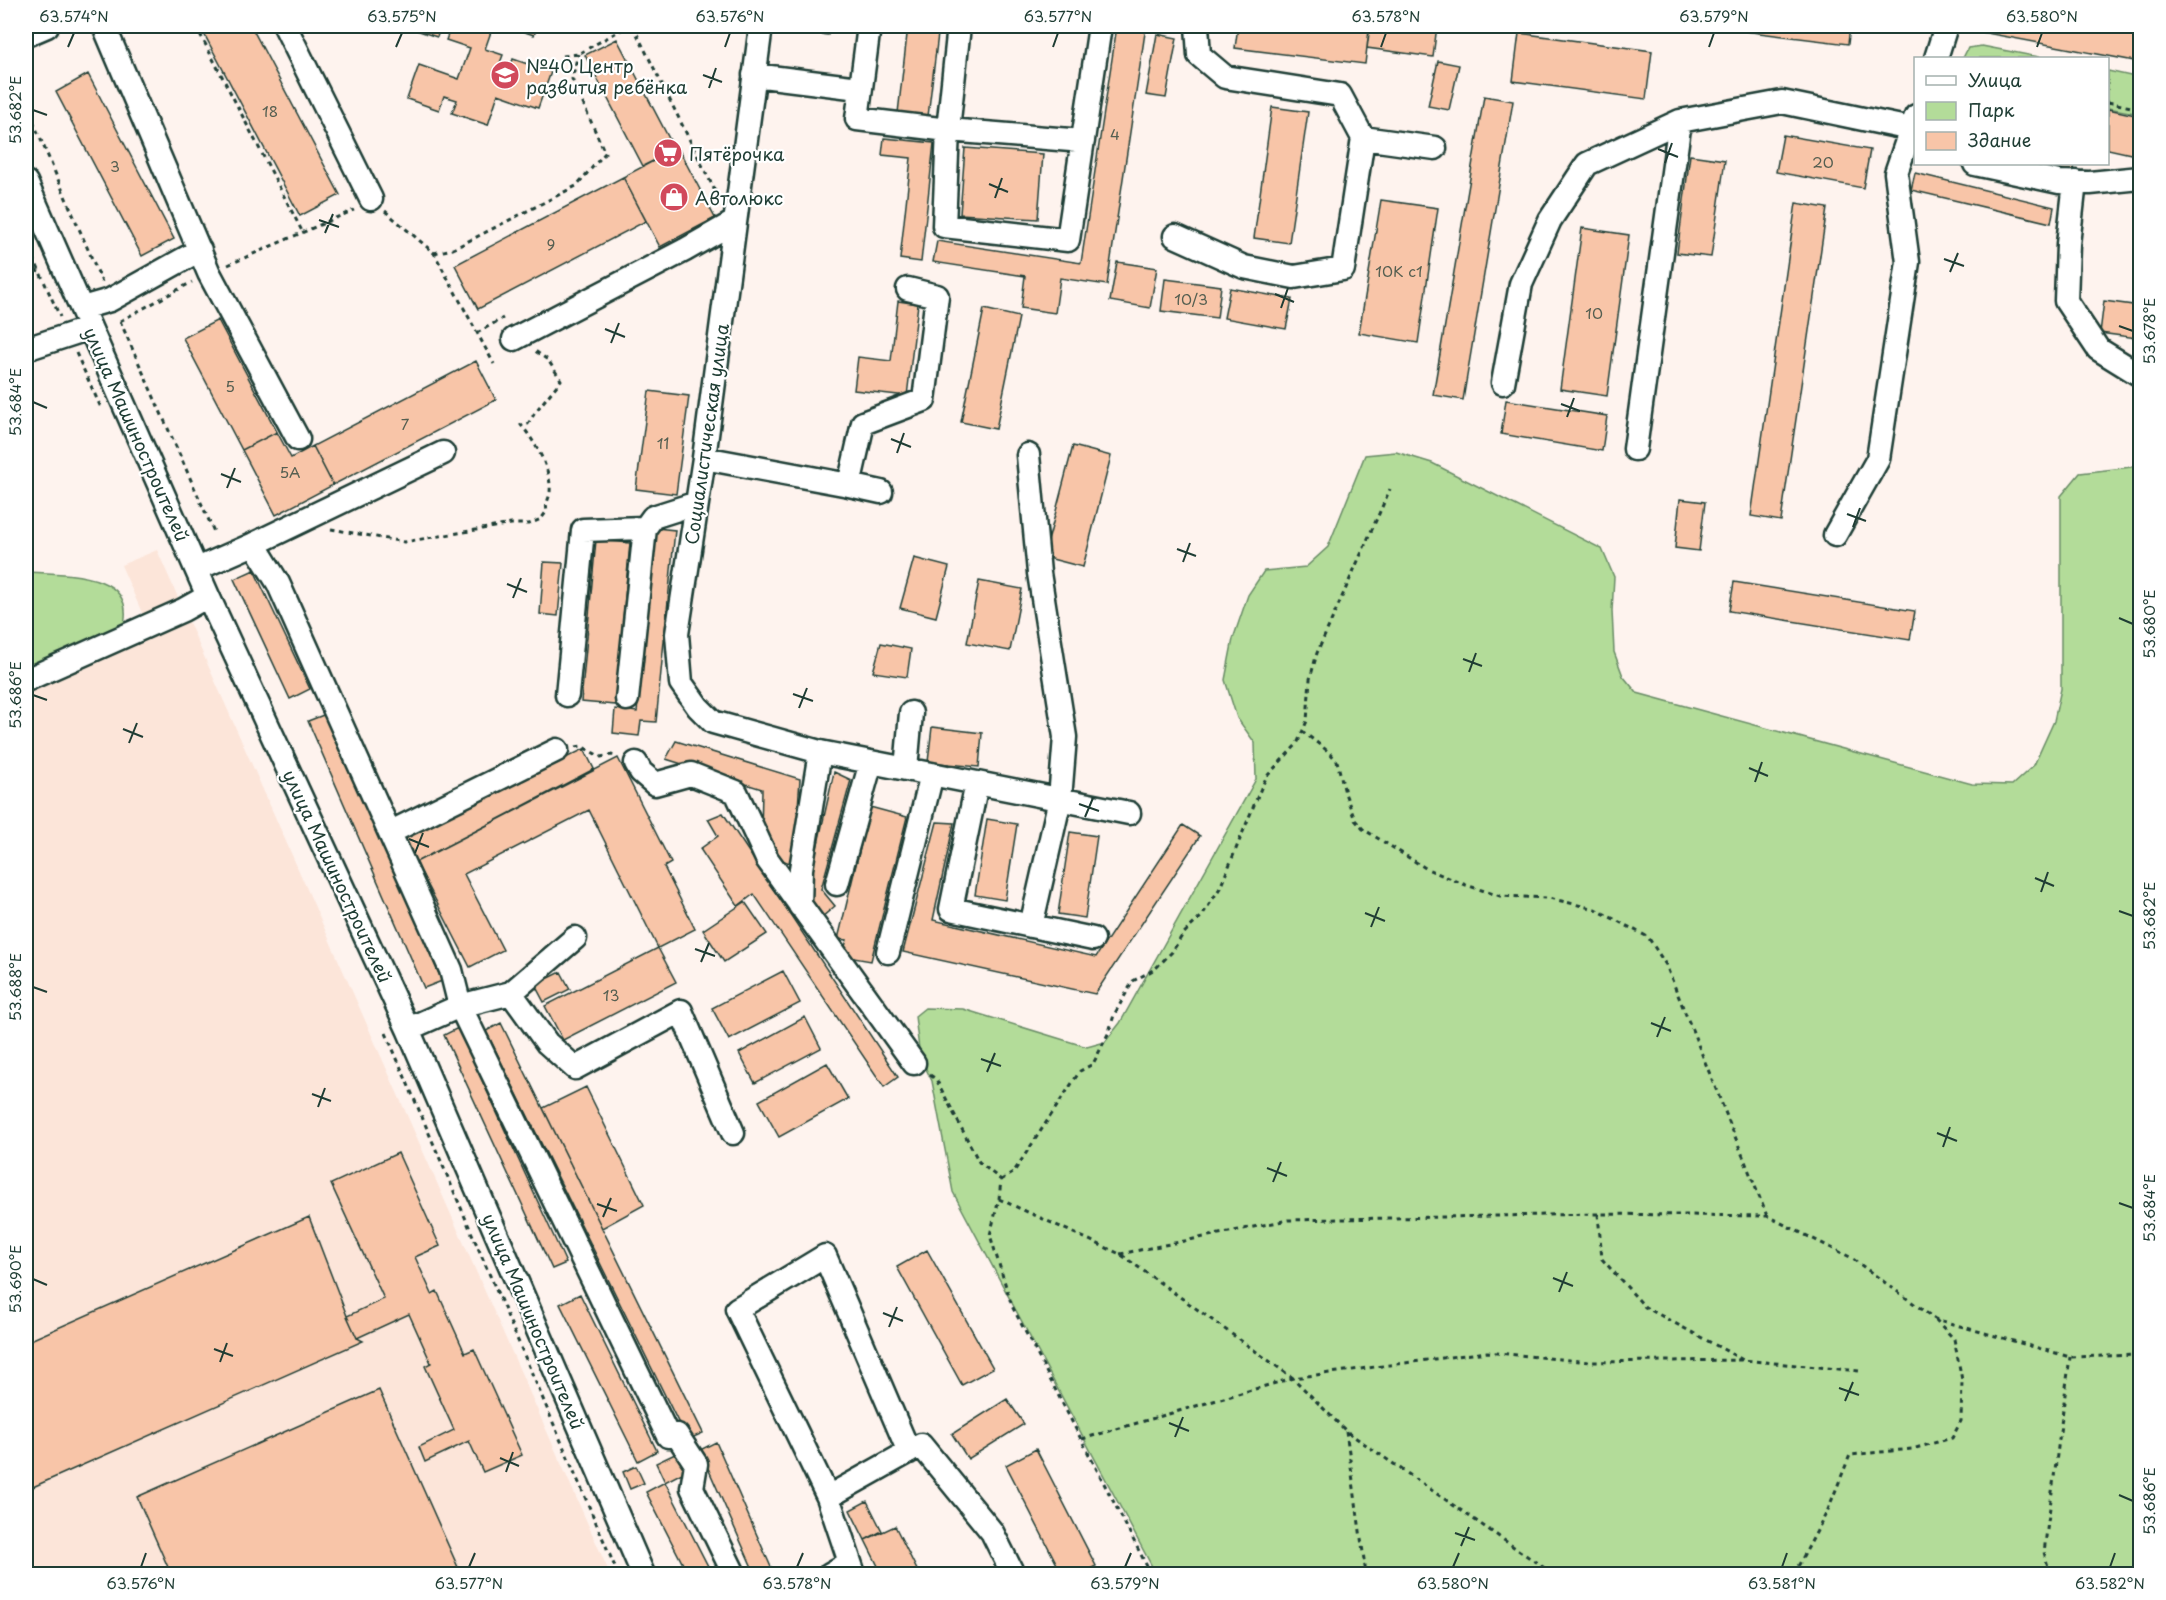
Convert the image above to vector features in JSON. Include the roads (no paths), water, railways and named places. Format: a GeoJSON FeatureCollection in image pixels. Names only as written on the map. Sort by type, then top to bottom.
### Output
{"type":"FeatureCollection","features":[{"type":"Feature","properties":{"kind":"street"},"geometry":{"type":"LineString","coordinates":[[26,35],[47,26]]}},
{"type":"Feature","properties":{"kind":"street"},"geometry":{"type":"LineString","coordinates":[[104,26],[209,273],[298,439]]}},
{"type":"Feature","properties":{"kind":"street"},"geometry":{"type":"LineString","coordinates":[[285,26],[371,199]]}},
{"type":"Feature","properties":{"kind":"street","name":"Социалистическая улица"},"geometry":{"type":"LineString","coordinates":[[761,26],[704,458],[677,634],[681,683],[698,707],[713,722],[820,752],[1129,813]]}},
{"type":"Feature","properties":{"kind":"street"},"geometry":{"type":"LineString","coordinates":[[869,26],[859,88],[857,119],[948,130],[1083,141]]}},
{"type":"Feature","properties":{"kind":"street"},"geometry":{"type":"LineString","coordinates":[[959,26],[948,130],[944,226],[1068,240],[1100,26]]}},
{"type":"Feature","properties":{"kind":"street"},"geometry":{"type":"LineString","coordinates":[[1175,236],[1244,267],[1294,277],[1343,269],[1363,138],[1340,95],[1225,77],[1199,55],[1197,26]]}},
{"type":"Feature","properties":{"kind":"street"},"geometry":{"type":"LineString","coordinates":[[1936,57],[1946,26]]}},
{"type":"Feature","properties":{"kind":"street"},"geometry":{"type":"LineString","coordinates":[[754,75],[859,88]]}},
{"type":"Feature","properties":{"kind":"street"},"geometry":{"type":"LineString","coordinates":[[1503,382],[1521,284],[1550,220],[1587,164],[1680,121],[1782,102],[1914,126],[1896,173],[1908,262],[1878,459],[1835,535]]}},
{"type":"Feature","properties":{"kind":"street"},"geometry":{"type":"LineString","coordinates":[[1635,449],[1680,121]]}},
{"type":"Feature","properties":{"kind":"street"},"geometry":{"type":"LineString","coordinates":[[1363,138],[1435,148]]}},
{"type":"Feature","properties":{"kind":"street"},"geometry":{"type":"LineString","coordinates":[[1980,165],[2059,182],[2090,183],[2140,178]]}},
{"type":"Feature","properties":{"kind":"street","name":"улица Машиностроителей"},"geometry":{"type":"LineString","coordinates":[[26,182],[208,596],[408,1029],[643,1575]]}},
{"type":"Feature","properties":{"kind":"street"},"geometry":{"type":"LineString","coordinates":[[2074,182],[2068,244],[2066,301],[2098,349],[2140,375]]}},
{"type":"Feature","properties":{"kind":"street"},"geometry":{"type":"LineString","coordinates":[[519,336],[734,222]]}},
{"type":"Feature","properties":{"kind":"street"},"geometry":{"type":"LineString","coordinates":[[26,349],[68,336],[86,318],[110,300],[200,250]]}},
{"type":"Feature","properties":{"kind":"street"},"geometry":{"type":"LineString","coordinates":[[849,485],[863,423],[924,400],[937,296],[908,289]]}},
{"type":"Feature","properties":{"kind":"street"},"geometry":{"type":"LineString","coordinates":[[197,570],[298,524],[443,453]]}},
{"type":"Feature","properties":{"kind":"street"},"geometry":{"type":"LineString","coordinates":[[1028,455],[1039,573],[1065,737],[1060,799],[1031,926]]}},
{"type":"Feature","properties":{"kind":"street"},"geometry":{"type":"LineString","coordinates":[[704,458],[881,492]]}},
{"type":"Feature","properties":{"kind":"street"},"geometry":{"type":"LineString","coordinates":[[627,699],[645,528],[653,517],[697,503]]}},
{"type":"Feature","properties":{"kind":"street"},"geometry":{"type":"LineString","coordinates":[[567,695],[583,530],[645,528]]}},
{"type":"Feature","properties":{"kind":"street"},"geometry":{"type":"LineString","coordinates":[[254,544],[278,583],[391,832],[451,970],[460,1006],[668,1437],[677,1435],[696,1464],[692,1488],[734,1575]]}},
{"type":"Feature","properties":{"kind":"street"},"geometry":{"type":"LineString","coordinates":[[26,680],[183,610],[208,596]]}},
{"type":"Feature","properties":{"kind":"street"},"geometry":{"type":"LineString","coordinates":[[906,769],[912,713]]}},
{"type":"Feature","properties":{"kind":"street"},"geometry":{"type":"LineString","coordinates":[[391,832],[557,750]]}},
{"type":"Feature","properties":{"kind":"street"},"geometry":{"type":"LineString","coordinates":[[800,906],[801,869],[820,752]]}},
{"type":"Feature","properties":{"kind":"street"},"geometry":{"type":"LineString","coordinates":[[837,884],[871,762]]}},
{"type":"Feature","properties":{"kind":"street"},"geometry":{"type":"LineString","coordinates":[[636,763],[641,772],[655,784],[691,774],[735,792],[767,859],[914,1063]]}},
{"type":"Feature","properties":{"kind":"street"},"geometry":{"type":"LineString","coordinates":[[888,952],[932,774]]}},
{"type":"Feature","properties":{"kind":"street"},"geometry":{"type":"LineString","coordinates":[[977,783],[951,909],[1093,939]]}},
{"type":"Feature","properties":{"kind":"street"},"geometry":{"type":"LineString","coordinates":[[408,1029],[460,1006],[511,993],[575,938]]}},
{"type":"Feature","properties":{"kind":"street"},"geometry":{"type":"LineString","coordinates":[[511,993],[547,1043],[575,1068],[681,1011],[733,1133]]}},
{"type":"Feature","properties":{"kind":"street"},"geometry":{"type":"LineString","coordinates":[[844,1571],[828,1497],[737,1309],[825,1256],[909,1452]]}},
{"type":"Feature","properties":{"kind":"street"},"geometry":{"type":"LineString","coordinates":[[828,1497],[921,1445],[992,1532],[1012,1575]]}},
{"type":"Feature","properties":{"kind":"place","name":"№40 Центр развития ребёнка"},"geometry":{"type":"Point","coordinates":[505,75]}},
{"type":"Feature","properties":{"kind":"place","name":"Пятёрочка"},"geometry":{"type":"Point","coordinates":[668,153]}},
{"type":"Feature","properties":{"kind":"place","name":"Автолюкс"},"geometry":{"type":"Point","coordinates":[674,197]}}]}
